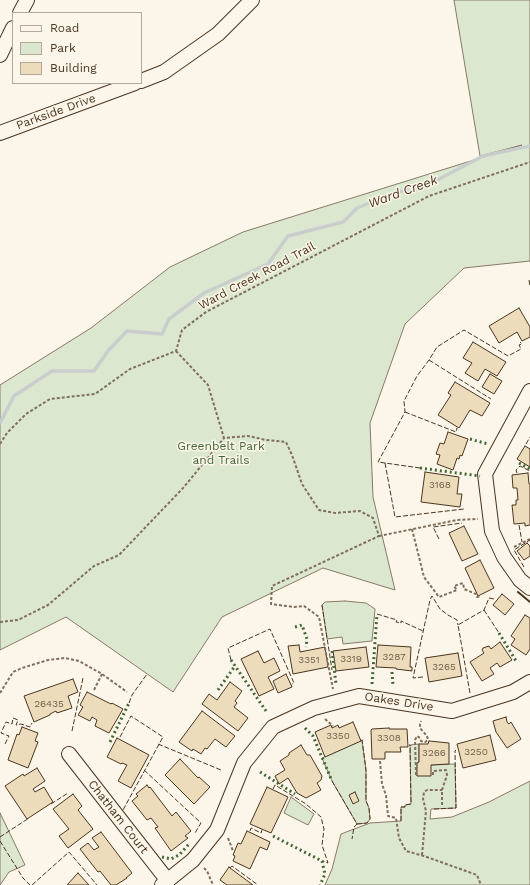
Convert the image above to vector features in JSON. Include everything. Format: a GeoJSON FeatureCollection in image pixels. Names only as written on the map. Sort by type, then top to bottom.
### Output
{"type":"FeatureCollection","features":[{"type":"Feature","properties":{"kind":"street"},"geometry":{"type":"LineString","coordinates":[[21,12],[27,0]]}},
{"type":"Feature","properties":{"kind":"street"},"geometry":{"type":"LineString","coordinates":[[142,81],[164,72],[218,34],[252,0]]}},
{"type":"Feature","properties":{"kind":"street"},"geometry":{"type":"LineString","coordinates":[[0,55],[12,30]]}},
{"type":"Feature","properties":{"kind":"street","name":"Parkside Drive"},"geometry":{"type":"LineString","coordinates":[[0,132],[132,84]]}},
{"type":"Feature","properties":{"kind":"street"},"geometry":{"type":"LineString","coordinates":[[530,391],[486,474],[492,531],[502,553],[520,580],[530,588]]}},
{"type":"Feature","properties":{"kind":"street","name":"Oakes Drive"},"geometry":{"type":"LineString","coordinates":[[165,883],[193,860],[217,830],[244,763],[273,727],[314,708],[359,696],[452,711],[513,692],[530,682]]}},
{"type":"Feature","properties":{"kind":"street","name":"Chatham Court"},"geometry":{"type":"LineString","coordinates":[[69,754],[165,883]]}},
{"type":"Feature","properties":{"kind":"path","name":"Ward Creek Road Trail"},"geometry":{"type":"LineString","coordinates":[[176,351],[182,330],[206,312],[429,196],[530,162]]}},
{"type":"Feature","properties":{"kind":"path"},"geometry":{"type":"LineString","coordinates":[[0,444],[7,433],[26,414],[50,399],[95,394],[130,368],[176,351],[208,385],[224,438]]}},
{"type":"Feature","properties":{"kind":"path"},"geometry":{"type":"LineString","coordinates":[[0,622],[18,620],[48,605],[94,566],[119,556],[184,487],[224,438],[248,436],[286,442],[302,484],[319,510],[335,513],[360,511],[373,518],[379,536]]}},
{"type":"Feature","properties":{"kind":"path"},"geometry":{"type":"LineString","coordinates":[[336,702],[320,617],[304,606],[294,607],[271,604],[272,586],[379,536],[457,520],[491,519]]}},
{"type":"Feature","properties":{"kind":"path"},"geometry":{"type":"LineString","coordinates":[[412,530],[424,577],[439,597],[457,590],[454,586],[463,583],[464,589],[476,594],[477,597],[480,596]]}},
{"type":"Feature","properties":{"kind":"path"},"geometry":{"type":"LineString","coordinates":[[502,553],[530,538]]}},
{"type":"Feature","properties":{"kind":"path"},"geometry":{"type":"LineString","coordinates":[[0,693],[13,672],[48,660],[64,658],[79,661],[102,674],[127,692]]}},
{"type":"Feature","properties":{"kind":"path"},"geometry":{"type":"LineString","coordinates":[[94,690],[102,674]]}},
{"type":"Feature","properties":{"kind":"path"},"geometry":{"type":"LineString","coordinates":[[322,717],[332,723],[333,726]]}},
{"type":"Feature","properties":{"kind":"path"},"geometry":{"type":"LineString","coordinates":[[416,775],[415,740],[417,736],[421,741],[425,742],[428,740],[427,736],[420,728],[422,721]]}},
{"type":"Feature","properties":{"kind":"path"},"geometry":{"type":"LineString","coordinates":[[380,761],[382,784],[386,796],[388,816],[396,818],[399,838],[406,851],[422,855],[477,875],[481,885]]}},
{"type":"Feature","properties":{"kind":"path"},"geometry":{"type":"LineString","coordinates":[[433,775],[433,771],[446,770],[447,775],[442,790],[443,804]]}},
{"type":"Feature","properties":{"kind":"path"},"geometry":{"type":"LineString","coordinates":[[422,855],[426,811],[424,792],[427,790],[442,790]]}},
{"type":"Feature","properties":{"kind":"path"},"geometry":{"type":"LineString","coordinates":[[227,836],[233,851]]}},
{"type":"Feature","properties":{"kind":"path"},"geometry":{"type":"LineString","coordinates":[[204,868],[207,871],[213,885]]}},
{"type":"Feature","properties":{"kind":"green space","name":"Greenbelt Park and Trails"},"geometry":{"type":"Polygon","coordinates":[[[454,0],[530,0],[530,261],[464,268],[405,324],[370,423],[373,497],[395,590],[323,568],[222,617],[173,692],[66,617],[0,650],[0,385],[91,328],[170,267],[243,232],[522,145],[480,156],[454,0]]]}},
{"type":"Feature","properties":{"kind":"green space"},"geometry":{"type":"Polygon","coordinates":[[[345,601],[366,603],[375,609],[372,641],[343,644],[342,637],[327,639],[322,605],[325,602],[345,601]]]}},
{"type":"Feature","properties":{"kind":"green space"},"geometry":{"type":"Polygon","coordinates":[[[362,740],[366,770],[366,801],[369,808],[370,819],[367,823],[357,824],[332,781],[322,758],[362,740]]]}},
{"type":"Feature","properties":{"kind":"green space"},"geometry":{"type":"Polygon","coordinates":[[[419,744],[417,776],[431,765],[455,764],[456,808],[431,809],[430,819],[452,817],[489,802],[530,781],[530,885],[325,885],[332,869],[341,834],[370,823],[401,821],[401,807],[411,804],[410,745],[419,744]]]}},
{"type":"Feature","properties":{"kind":"green space"},"geometry":{"type":"Polygon","coordinates":[[[291,797],[314,814],[308,825],[284,813],[291,797]]]}},
{"type":"Feature","properties":{"kind":"green space"},"geometry":{"type":"Polygon","coordinates":[[[0,813],[25,865],[9,872],[0,885],[0,813]]]}},
{"type":"Feature","properties":{"kind":"building"},"geometry":{"type":"Polygon","coordinates":[[[519,308],[530,327],[530,337],[522,341],[517,332],[499,343],[489,326],[519,308]]]}},
{"type":"Feature","properties":{"kind":"building"},"geometry":{"type":"Polygon","coordinates":[[[473,342],[506,362],[497,376],[485,369],[478,381],[465,373],[472,363],[463,358],[473,342]]]}},
{"type":"Feature","properties":{"kind":"building"},"geometry":{"type":"Polygon","coordinates":[[[490,374],[502,381],[494,394],[482,387],[490,374]]]}},
{"type":"Feature","properties":{"kind":"building"},"geometry":{"type":"Polygon","coordinates":[[[455,382],[490,403],[482,416],[470,410],[459,428],[438,415],[451,395],[448,393],[455,382]]]}},
{"type":"Feature","properties":{"kind":"building"},"geometry":{"type":"Polygon","coordinates":[[[448,432],[468,439],[462,456],[460,455],[459,459],[457,458],[453,470],[437,464],[440,455],[436,454],[440,443],[444,444],[448,432]]]}},
{"type":"Feature","properties":{"kind":"building"},"geometry":{"type":"Polygon","coordinates":[[[525,446],[530,449],[530,467],[517,459],[525,446]]]}},
{"type":"Feature","properties":{"kind":"building"},"geometry":{"type":"Polygon","coordinates":[[[425,472],[459,477],[457,494],[462,494],[460,507],[421,502],[425,472]]]}},
{"type":"Feature","properties":{"kind":"building"},"geometry":{"type":"Polygon","coordinates":[[[528,473],[530,484],[530,525],[525,526],[525,523],[514,524],[512,505],[516,505],[516,500],[518,500],[517,488],[513,488],[512,475],[528,473]]]}},
{"type":"Feature","properties":{"kind":"building"},"geometry":{"type":"Polygon","coordinates":[[[464,526],[478,554],[462,561],[449,533],[464,526]]]}},
{"type":"Feature","properties":{"kind":"building"},"geometry":{"type":"Polygon","coordinates":[[[527,543],[530,546],[530,556],[524,560],[517,551],[527,543]]]}},
{"type":"Feature","properties":{"kind":"building"},"geometry":{"type":"Polygon","coordinates":[[[480,560],[494,588],[478,596],[465,568],[480,560]]]}},
{"type":"Feature","properties":{"kind":"building"},"geometry":{"type":"Polygon","coordinates":[[[502,594],[514,604],[505,615],[493,605],[502,594]]]}},
{"type":"Feature","properties":{"kind":"building"},"geometry":{"type":"Polygon","coordinates":[[[525,615],[530,618],[530,649],[526,655],[511,645],[515,639],[511,636],[525,615]]]}},
{"type":"Feature","properties":{"kind":"building"},"geometry":{"type":"Polygon","coordinates":[[[500,642],[512,660],[500,667],[497,663],[490,668],[494,674],[482,681],[470,662],[484,653],[482,650],[483,648],[489,646],[491,649],[500,642]]]}},
{"type":"Feature","properties":{"kind":"building"},"geometry":{"type":"Polygon","coordinates":[[[299,645],[300,652],[325,647],[328,667],[293,674],[288,646],[299,645]]]}},
{"type":"Feature","properties":{"kind":"building"},"geometry":{"type":"Polygon","coordinates":[[[378,645],[411,647],[410,667],[412,667],[412,671],[396,668],[376,667],[378,645]]]}},
{"type":"Feature","properties":{"kind":"building"},"geometry":{"type":"Polygon","coordinates":[[[366,647],[369,667],[336,671],[333,651],[366,647]]]}},
{"type":"Feature","properties":{"kind":"building"},"geometry":{"type":"Polygon","coordinates":[[[258,651],[264,663],[274,658],[280,671],[268,677],[274,689],[259,696],[241,659],[258,651]]]}},
{"type":"Feature","properties":{"kind":"building"},"geometry":{"type":"Polygon","coordinates":[[[458,653],[462,676],[429,682],[425,658],[458,653]]]}},
{"type":"Feature","properties":{"kind":"building"},"geometry":{"type":"Polygon","coordinates":[[[286,674],[292,687],[278,693],[273,681],[286,674]]]}},
{"type":"Feature","properties":{"kind":"building"},"geometry":{"type":"Polygon","coordinates":[[[73,679],[78,692],[68,696],[72,708],[57,713],[56,711],[34,722],[24,696],[73,679]]]}},
{"type":"Feature","properties":{"kind":"building"},"geometry":{"type":"Polygon","coordinates":[[[230,682],[242,691],[235,701],[237,703],[234,707],[248,718],[238,731],[202,704],[209,694],[217,700],[230,682]]]}},
{"type":"Feature","properties":{"kind":"building"},"geometry":{"type":"Polygon","coordinates":[[[87,692],[123,709],[109,733],[95,726],[97,720],[92,717],[90,721],[78,715],[83,707],[80,705],[87,692]]]}},
{"type":"Feature","properties":{"kind":"building"},"geometry":{"type":"Polygon","coordinates":[[[202,711],[235,736],[226,747],[215,739],[201,754],[193,749],[192,751],[179,742],[202,711]]]}},
{"type":"Feature","properties":{"kind":"building"},"geometry":{"type":"Polygon","coordinates":[[[506,717],[507,722],[509,724],[511,722],[521,739],[507,748],[496,732],[493,721],[506,717]]]}},
{"type":"Feature","properties":{"kind":"building"},"geometry":{"type":"Polygon","coordinates":[[[353,722],[361,741],[325,757],[315,732],[331,725],[332,728],[338,725],[339,728],[353,722]]]}},
{"type":"Feature","properties":{"kind":"building"},"geometry":{"type":"Polygon","coordinates":[[[22,727],[38,733],[35,741],[38,742],[28,768],[8,760],[17,734],[19,735],[22,727]]]}},
{"type":"Feature","properties":{"kind":"building"},"geometry":{"type":"Polygon","coordinates":[[[389,728],[407,729],[408,747],[400,747],[401,752],[385,752],[385,759],[372,759],[371,730],[389,728]]]}},
{"type":"Feature","properties":{"kind":"building"},"geometry":{"type":"Polygon","coordinates":[[[490,735],[496,760],[463,768],[457,744],[490,735]]]}},
{"type":"Feature","properties":{"kind":"building"},"geometry":{"type":"Polygon","coordinates":[[[117,738],[149,755],[131,788],[118,781],[127,765],[121,764],[107,757],[117,738]]]}},
{"type":"Feature","properties":{"kind":"building"},"geometry":{"type":"Polygon","coordinates":[[[429,741],[449,743],[449,764],[431,765],[431,776],[417,776],[419,744],[428,744],[429,741]]]}},
{"type":"Feature","properties":{"kind":"building"},"geometry":{"type":"Polygon","coordinates":[[[301,745],[307,755],[310,755],[322,776],[321,780],[317,783],[321,790],[306,798],[297,793],[288,778],[279,784],[275,776],[285,770],[280,761],[301,745]]]}},
{"type":"Feature","properties":{"kind":"building"},"geometry":{"type":"Polygon","coordinates":[[[180,759],[198,778],[199,777],[210,787],[194,804],[165,775],[180,759]]]}},
{"type":"Feature","properties":{"kind":"building"},"geometry":{"type":"Polygon","coordinates":[[[37,768],[45,781],[33,789],[35,792],[44,787],[53,802],[27,819],[5,786],[23,774],[24,776],[37,768]]]}},
{"type":"Feature","properties":{"kind":"building"},"geometry":{"type":"Polygon","coordinates":[[[147,785],[172,816],[176,812],[191,831],[185,836],[188,838],[171,851],[155,828],[158,827],[151,818],[147,820],[132,801],[138,796],[136,794],[147,785]]]}},
{"type":"Feature","properties":{"kind":"building"},"geometry":{"type":"Polygon","coordinates":[[[267,787],[288,797],[271,833],[250,824],[267,787]]]}},
{"type":"Feature","properties":{"kind":"building"},"geometry":{"type":"Polygon","coordinates":[[[355,792],[359,801],[353,804],[349,795],[355,792]]]}},
{"type":"Feature","properties":{"kind":"building"},"geometry":{"type":"Polygon","coordinates":[[[73,794],[82,806],[78,810],[93,829],[68,848],[59,836],[69,829],[53,809],[73,794]]]}},
{"type":"Feature","properties":{"kind":"building"},"geometry":{"type":"Polygon","coordinates":[[[247,831],[270,842],[267,850],[260,847],[250,869],[233,861],[235,856],[233,855],[238,843],[241,844],[247,831]]]}},
{"type":"Feature","properties":{"kind":"building"},"geometry":{"type":"Polygon","coordinates":[[[101,832],[132,873],[116,885],[111,885],[100,871],[98,872],[80,849],[88,843],[94,850],[99,847],[92,838],[101,832]]]}},
{"type":"Feature","properties":{"kind":"building"},"geometry":{"type":"Polygon","coordinates":[[[229,867],[253,885],[227,885],[220,880],[229,867]]]}},
{"type":"Feature","properties":{"kind":"building"},"geometry":{"type":"Polygon","coordinates":[[[78,873],[89,885],[67,885],[78,873]]]}},
{"type":"Feature","properties":{"kind":"waterway","name":"Ward Creek"},"geometry":{"type":"LineString","coordinates":[[0,423],[14,396],[52,371],[94,371],[108,351],[127,331],[162,334],[169,319],[204,293],[268,264],[288,236],[343,222],[357,208],[397,192],[422,188],[483,156],[530,146]]}},
{"type":"Feature","properties":{"kind":"hedge"},"geometry":{"type":"LineString","coordinates":[[470,439],[488,444]]}},
{"type":"Feature","properties":{"kind":"hedge"},"geometry":{"type":"LineString","coordinates":[[519,463],[530,469]]}},
{"type":"Feature","properties":{"kind":"hedge"},"geometry":{"type":"LineString","coordinates":[[420,468],[480,476]]}},
{"type":"Feature","properties":{"kind":"hedge"},"geometry":{"type":"LineString","coordinates":[[372,684],[377,614]]}},
{"type":"Feature","properties":{"kind":"hedge"},"geometry":{"type":"LineString","coordinates":[[295,627],[302,625],[307,639],[306,647]]}},
{"type":"Feature","properties":{"kind":"hedge"},"geometry":{"type":"LineString","coordinates":[[499,633],[516,661]]}},
{"type":"Feature","properties":{"kind":"hedge"},"geometry":{"type":"LineString","coordinates":[[332,651],[336,684]]}},
{"type":"Feature","properties":{"kind":"hedge"},"geometry":{"type":"LineString","coordinates":[[231,660],[266,711]]}},
{"type":"Feature","properties":{"kind":"hedge"},"geometry":{"type":"LineString","coordinates":[[218,690],[235,666]]}},
{"type":"Feature","properties":{"kind":"hedge"},"geometry":{"type":"LineString","coordinates":[[392,672],[393,686]]}},
{"type":"Feature","properties":{"kind":"hedge"},"geometry":{"type":"LineString","coordinates":[[110,742],[129,703]]}},
{"type":"Feature","properties":{"kind":"hedge"},"geometry":{"type":"LineString","coordinates":[[305,728],[313,736],[332,781]]}},
{"type":"Feature","properties":{"kind":"hedge"},"geometry":{"type":"LineString","coordinates":[[260,772],[295,794]]}},
{"type":"Feature","properties":{"kind":"hedge"},"geometry":{"type":"LineString","coordinates":[[273,836],[322,861],[325,874],[320,885]]}},
{"type":"Feature","properties":{"kind":"hedge"},"geometry":{"type":"LineString","coordinates":[[162,857],[171,859],[179,855],[189,844]]}},
{"type":"Feature","properties":{"kind":"fence"},"geometry":{"type":"LineString","coordinates":[[529,280],[530,286]]}},
{"type":"Feature","properties":{"kind":"fence"},"geometry":{"type":"LineString","coordinates":[[420,468],[378,462],[405,412],[404,401],[417,376],[437,347],[464,330],[508,356],[521,349],[519,345],[522,344],[520,342]]}},
{"type":"Feature","properties":{"kind":"fence"},"geometry":{"type":"LineString","coordinates":[[429,360],[491,399]]}},
{"type":"Feature","properties":{"kind":"fence"},"geometry":{"type":"LineString","coordinates":[[405,412],[456,432],[457,428]]}},
{"type":"Feature","properties":{"kind":"fence"},"geometry":{"type":"LineString","coordinates":[[526,444],[530,437]]}},
{"type":"Feature","properties":{"kind":"fence"},"geometry":{"type":"LineString","coordinates":[[385,463],[395,517],[464,509]]}},
{"type":"Feature","properties":{"kind":"fence"},"geometry":{"type":"LineString","coordinates":[[517,473],[516,470],[520,466],[530,471]]}},
{"type":"Feature","properties":{"kind":"fence"},"geometry":{"type":"LineString","coordinates":[[439,539],[433,527],[462,523]]}},
{"type":"Feature","properties":{"kind":"fence"},"geometry":{"type":"LineString","coordinates":[[519,525],[522,542]]}},
{"type":"Feature","properties":{"kind":"fence"},"geometry":{"type":"LineString","coordinates":[[524,567],[514,550],[530,540]]}},
{"type":"Feature","properties":{"kind":"fence"},"geometry":{"type":"LineString","coordinates":[[423,677],[413,678],[432,596],[440,609],[457,620],[458,625]]}},
{"type":"Feature","properties":{"kind":"fence"},"geometry":{"type":"LineString","coordinates":[[470,693],[458,625],[484,610],[489,598],[494,599]]}},
{"type":"Feature","properties":{"kind":"fence"},"geometry":{"type":"LineString","coordinates":[[322,605],[332,670]]}},
{"type":"Feature","properties":{"kind":"fence"},"geometry":{"type":"LineString","coordinates":[[484,610],[499,633]]}},
{"type":"Feature","properties":{"kind":"fence"},"geometry":{"type":"LineString","coordinates":[[377,614],[397,620],[396,622],[401,623],[401,621],[423,631]]}},
{"type":"Feature","properties":{"kind":"fence"},"geometry":{"type":"LineString","coordinates":[[231,660],[228,648],[270,629],[294,683],[292,684]]}},
{"type":"Feature","properties":{"kind":"fence"},"geometry":{"type":"LineString","coordinates":[[129,703],[132,695],[147,674]]}},
{"type":"Feature","properties":{"kind":"fence"},"geometry":{"type":"LineString","coordinates":[[72,731],[83,678]]}},
{"type":"Feature","properties":{"kind":"fence"},"geometry":{"type":"LineString","coordinates":[[120,737],[131,716],[163,737],[123,810]]}},
{"type":"Feature","properties":{"kind":"fence"},"geometry":{"type":"LineString","coordinates":[[5,744],[9,736],[1,733],[6,722],[12,724],[13,718],[18,720],[16,725],[21,724],[30,727],[32,723]]}},
{"type":"Feature","properties":{"kind":"fence"},"geometry":{"type":"LineString","coordinates":[[357,824],[367,823],[370,819],[369,808],[366,801],[366,770],[362,740],[361,741]]}},
{"type":"Feature","properties":{"kind":"fence"},"geometry":{"type":"LineString","coordinates":[[158,744],[221,770]]}},
{"type":"Feature","properties":{"kind":"fence"},"geometry":{"type":"LineString","coordinates":[[401,821],[401,807],[411,804],[409,745]]}},
{"type":"Feature","properties":{"kind":"fence"},"geometry":{"type":"LineString","coordinates":[[434,809],[456,808],[456,750]]}},
{"type":"Feature","properties":{"kind":"fence"},"geometry":{"type":"LineString","coordinates":[[144,770],[201,823],[195,833]]}},
{"type":"Feature","properties":{"kind":"fence"},"geometry":{"type":"LineString","coordinates":[[332,781],[357,824],[354,827],[352,839]]}},
{"type":"Feature","properties":{"kind":"fence"},"geometry":{"type":"LineString","coordinates":[[273,789],[275,785],[306,804],[321,817],[324,829],[322,845],[328,863],[323,861]]}},
{"type":"Feature","properties":{"kind":"fence"},"geometry":{"type":"LineString","coordinates":[[51,804],[68,793]]}},
{"type":"Feature","properties":{"kind":"fence"},"geometry":{"type":"LineString","coordinates":[[0,837],[29,818]]}},
{"type":"Feature","properties":{"kind":"fence"},"geometry":{"type":"LineString","coordinates":[[250,831],[251,828],[261,833],[262,830]]}},
{"type":"Feature","properties":{"kind":"fence"},"geometry":{"type":"LineString","coordinates":[[0,841],[23,878],[30,885]]}},
{"type":"Feature","properties":{"kind":"fence"},"geometry":{"type":"LineString","coordinates":[[32,885],[69,852],[97,885]]}},
{"type":"Feature","properties":{"kind":"fence"},"geometry":{"type":"LineString","coordinates":[[230,868],[232,866],[258,885]]}},
{"type":"Feature","properties":{"kind":"wall"},"geometry":{"type":"LineString","coordinates":[[518,592],[530,602]]}}]}
